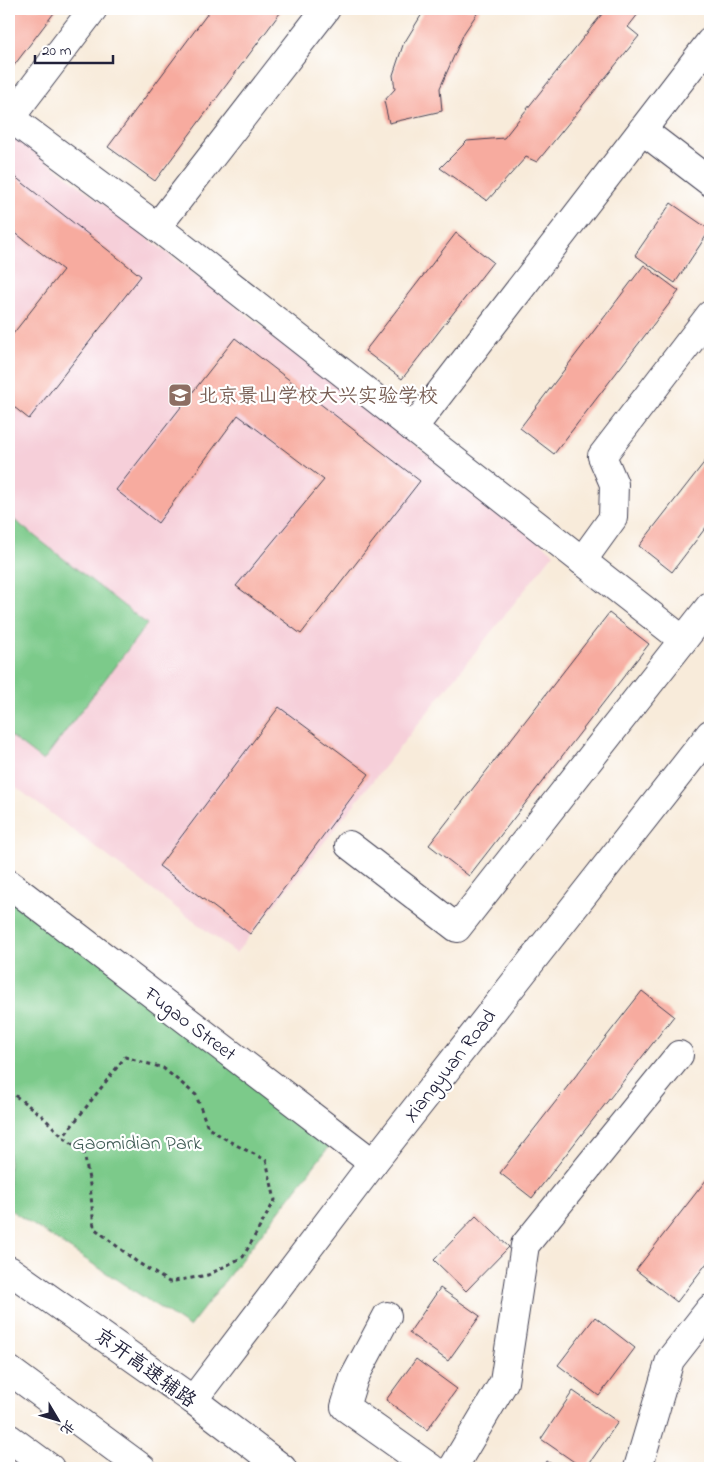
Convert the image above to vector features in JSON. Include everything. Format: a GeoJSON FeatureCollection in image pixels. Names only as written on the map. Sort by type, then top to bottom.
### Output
{"type":"FeatureCollection","features":[{"type":"Feature","properties":{"kind":"main road"},"geometry":{"type":"LineString","coordinates":[[93,9],[9,117],[157,227],[683,640]]}},
{"type":"Feature","properties":{"kind":"main road"},"geometry":{"type":"LineString","coordinates":[[157,227],[326,9]]}},
{"type":"Feature","properties":{"kind":"main road"},"geometry":{"type":"LineString","coordinates":[[413,428],[710,42]]}},
{"type":"Feature","properties":{"kind":"main road"},"geometry":{"type":"LineString","coordinates":[[642,130],[710,182]]}},
{"type":"Feature","properties":{"kind":"main road"},"geometry":{"type":"LineString","coordinates":[[582,561],[613,518],[614,484],[602,456],[710,315]]}},
{"type":"Feature","properties":{"kind":"main road"},"geometry":{"type":"LineString","coordinates":[[348,844],[457,928],[710,606]]}},
{"type":"Feature","properties":{"kind":"main road","name":"Xiangyuan Road"},"geometry":{"type":"LineString","coordinates":[[193,1400],[373,1162],[710,734]]}},
{"type":"Feature","properties":{"kind":"main road","name":"Fugao Street"},"geometry":{"type":"LineString","coordinates":[[9,884],[373,1162]]}},
{"type":"Feature","properties":{"kind":"main road"},"geometry":{"type":"LineString","coordinates":[[453,1468],[504,1382],[525,1245],[679,1055]]}},
{"type":"Feature","properties":{"kind":"main road","name":"京开高速辅路"},"geometry":{"type":"LineString","coordinates":[[9,1270],[193,1400],[282,1468]]}},
{"type":"Feature","properties":{"kind":"main road"},"geometry":{"type":"LineString","coordinates":[[638,1468],[670,1360],[710,1309]]}},
{"type":"Feature","properties":{"kind":"main road"},"geometry":{"type":"LineString","coordinates":[[387,1316],[354,1378],[345,1407],[431,1468]]}},
{"type":"Feature","properties":{"kind":"main road"},"geometry":{"type":"LineString","coordinates":[[9,1370],[142,1468]]}},
{"type":"Feature","properties":{"kind":"main road"},"geometry":{"type":"LineString","coordinates":[[9,1438],[50,1468]]}},
{"type":"Feature","properties":{"kind":"path"},"geometry":{"type":"LineString","coordinates":[[9,1091],[41,1115],[63,1136],[84,1152],[90,1185],[94,1228],[137,1262],[169,1282],[208,1275],[243,1257],[275,1200],[266,1160],[208,1128],[196,1095],[163,1068],[125,1057],[63,1136]]}},
{"type":"Feature","properties":{"kind":"shaded area","name":"北京景山学校大兴实验学校"},"geometry":{"type":"Polygon","coordinates":[[[9,132],[554,553],[236,953],[9,782],[9,132]]]}},
{"type":"Feature","properties":{"kind":"green space"},"geometry":{"type":"Polygon","coordinates":[[[9,516],[147,624],[43,761],[9,735],[9,516]]]}},
{"type":"Feature","properties":{"kind":"green space","name":"Gaomidian Park"},"geometry":{"type":"Polygon","coordinates":[[[9,884],[338,1135],[189,1327],[9,1209],[9,884]]]}},
{"type":"Feature","properties":{"kind":"building"},"geometry":{"type":"Polygon","coordinates":[[[9,9],[57,9],[9,72],[9,9]]]}},
{"type":"Feature","properties":{"kind":"building"},"geometry":{"type":"Polygon","coordinates":[[[211,9],[283,9],[155,181],[108,147],[211,9]]]}},
{"type":"Feature","properties":{"kind":"building"},"geometry":{"type":"Polygon","coordinates":[[[425,9],[480,9],[464,33],[440,88],[442,111],[389,123],[384,101],[395,89],[393,75],[403,45],[425,9]]]}},
{"type":"Feature","properties":{"kind":"building"},"geometry":{"type":"Polygon","coordinates":[[[603,9],[642,9],[628,27],[639,36],[537,162],[526,157],[487,201],[440,168],[467,141],[504,138],[602,14],[603,9]]]}},
{"type":"Feature","properties":{"kind":"building"},"geometry":{"type":"Polygon","coordinates":[[[9,172],[141,276],[29,419],[9,403],[9,339],[63,270],[9,228],[9,172]]]}},
{"type":"Feature","properties":{"kind":"building"},"geometry":{"type":"Polygon","coordinates":[[[671,203],[710,230],[675,283],[635,255],[671,203]]]}},
{"type":"Feature","properties":{"kind":"building"},"geometry":{"type":"Polygon","coordinates":[[[456,233],[493,262],[402,379],[365,351],[456,233]]]}},
{"type":"Feature","properties":{"kind":"building"},"geometry":{"type":"Polygon","coordinates":[[[644,265],[679,291],[554,454],[520,428],[644,265]]]}},
{"type":"Feature","properties":{"kind":"building"},"geometry":{"type":"Polygon","coordinates":[[[235,338],[420,481],[301,634],[236,586],[324,480],[238,415],[158,523],[116,490],[235,338]]]}},
{"type":"Feature","properties":{"kind":"building"},"geometry":{"type":"Polygon","coordinates":[[[710,455],[710,522],[672,572],[639,546],[710,455]]]}},
{"type":"Feature","properties":{"kind":"building"},"geometry":{"type":"Polygon","coordinates":[[[609,613],[649,644],[469,876],[429,845],[609,613]]]}},
{"type":"Feature","properties":{"kind":"building"},"geometry":{"type":"Polygon","coordinates":[[[279,707],[369,774],[250,934],[159,866],[279,707]]]}},
{"type":"Feature","properties":{"kind":"building"},"geometry":{"type":"Polygon","coordinates":[[[642,991],[674,1016],[532,1198],[500,1173],[642,991]]]}},
{"type":"Feature","properties":{"kind":"building"},"geometry":{"type":"Polygon","coordinates":[[[710,1175],[710,1259],[677,1302],[636,1270],[710,1175]]]}},
{"type":"Feature","properties":{"kind":"building"},"geometry":{"type":"Polygon","coordinates":[[[476,1216],[509,1247],[466,1291],[434,1260],[476,1216]]]}},
{"type":"Feature","properties":{"kind":"building"},"geometry":{"type":"Polygon","coordinates":[[[440,1288],[480,1316],[448,1361],[409,1333],[440,1288]]]}},
{"type":"Feature","properties":{"kind":"building"},"geometry":{"type":"Polygon","coordinates":[[[595,1317],[635,1348],[599,1396],[558,1365],[595,1317]]]}},
{"type":"Feature","properties":{"kind":"building"},"geometry":{"type":"Polygon","coordinates":[[[416,1359],[457,1389],[427,1430],[386,1400],[416,1359]]]}},
{"type":"Feature","properties":{"kind":"building"},"geometry":{"type":"Polygon","coordinates":[[[573,1391],[618,1422],[586,1468],[583,1468],[541,1439],[573,1391]]]}},
{"type":"Feature","properties":{"kind":"building"},"geometry":{"type":"Polygon","coordinates":[[[547,1461],[558,1468],[543,1468],[547,1461]]]}},
{"type":"Feature","properties":{"kind":"place","name":"北京景山学校大兴实验学校"},"geometry":{"type":"Point","coordinates":[180,395]}}]}
